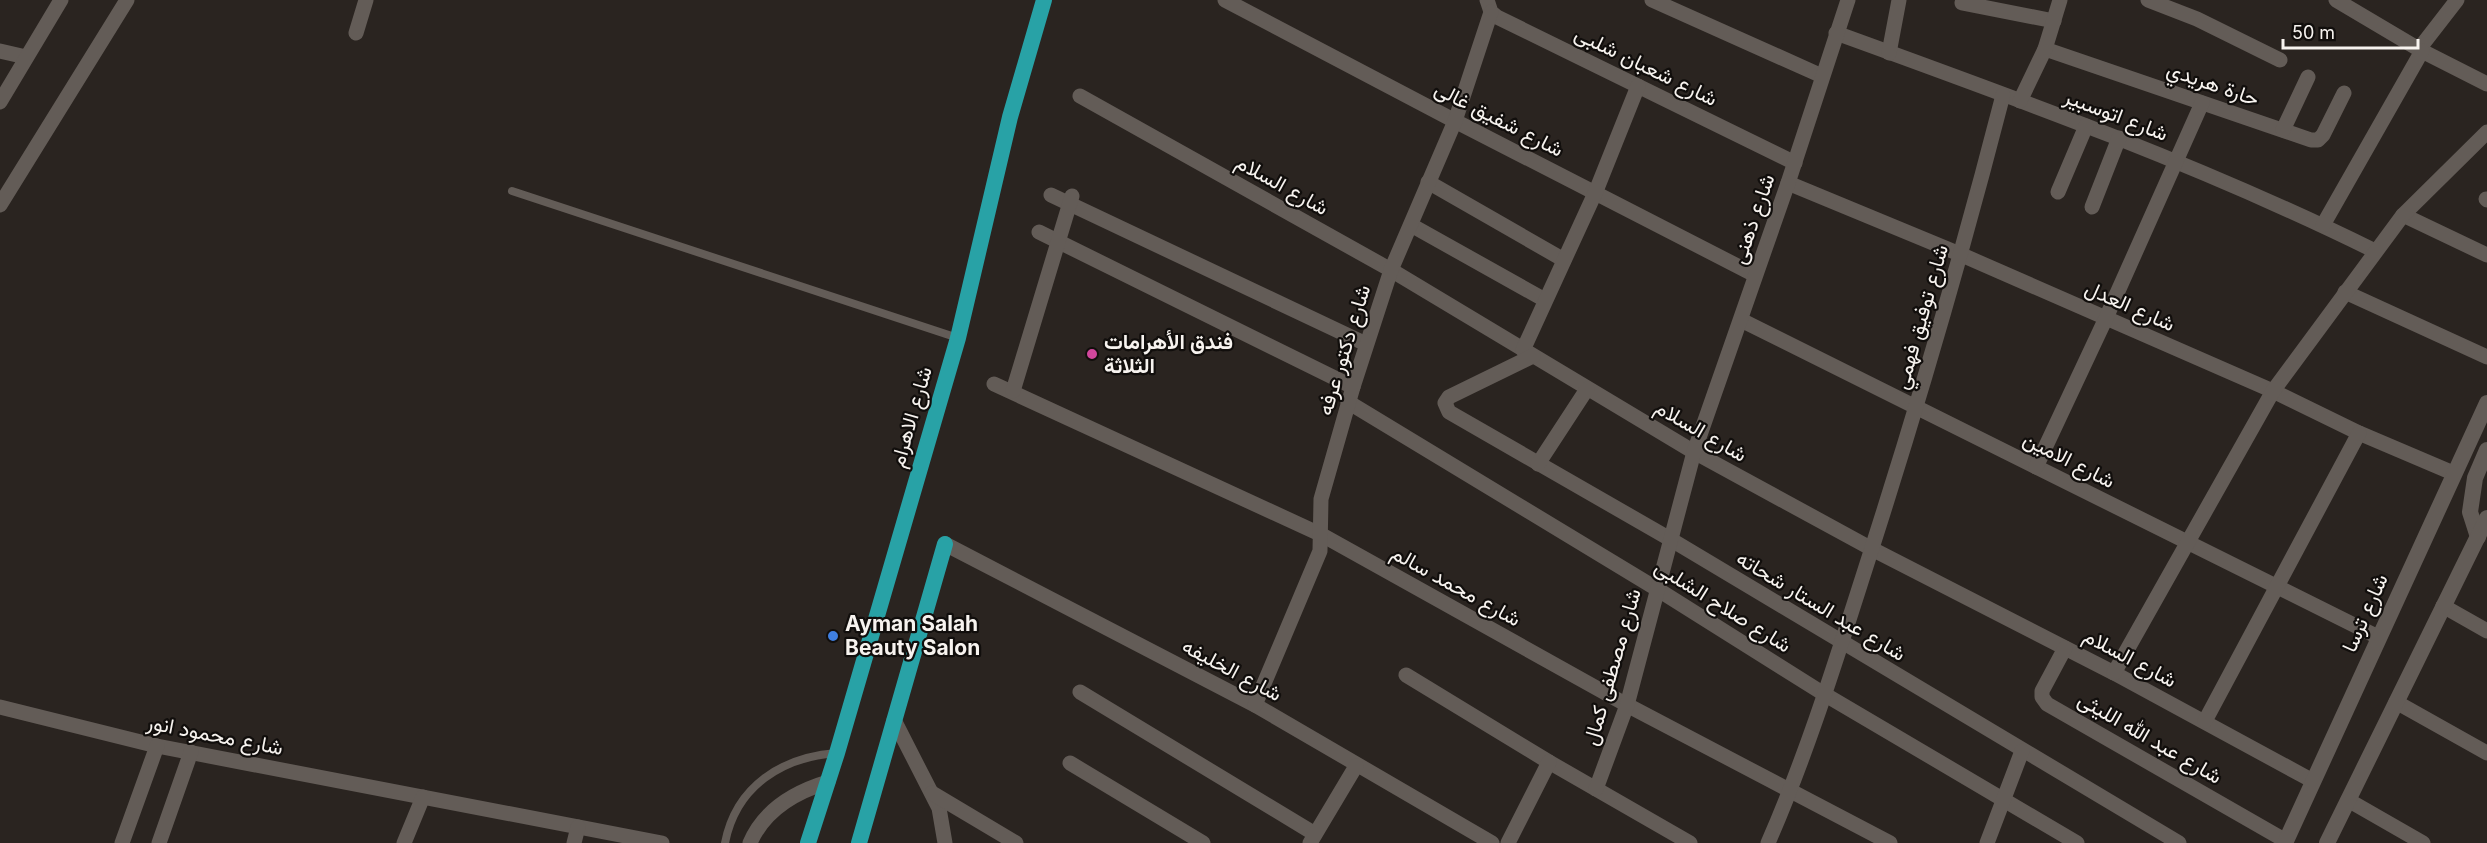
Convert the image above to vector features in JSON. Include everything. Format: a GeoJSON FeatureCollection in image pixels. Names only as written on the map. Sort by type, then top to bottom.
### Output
{"type":"FeatureCollection","features":[{"type":"Feature","properties":{"kind":"main road","name":"شارع الاهرام"},"geometry":{"type":"LineString","coordinates":[[808,843],[837,753],[958,338],[1010,117],[1044,0]]}},
{"type":"Feature","properties":{"kind":"main road","name":"شارع ترسا"},"geometry":{"type":"LineString","coordinates":[[2285,842],[2487,403]]}},
{"type":"Feature","properties":{"kind":"main road"},"geometry":{"type":"LineString","coordinates":[[2478,537],[2470,512],[2475,478],[2487,450]]}},
{"type":"Feature","properties":{"kind":"main road"},"geometry":{"type":"LineString","coordinates":[[2326,843],[2487,518]]}},
{"type":"Feature","properties":{"kind":"main road"},"geometry":{"type":"LineString","coordinates":[[859,843],[945,544]]}},
{"type":"Feature","properties":{"kind":"street"},"geometry":{"type":"LineString","coordinates":[[0,102],[61,0]]}},
{"type":"Feature","properties":{"kind":"street"},"geometry":{"type":"LineString","coordinates":[[0,205],[127,0]]}},
{"type":"Feature","properties":{"kind":"street"},"geometry":{"type":"LineString","coordinates":[[356,33],[366,0]]}},
{"type":"Feature","properties":{"kind":"street","name":"شارع شفيق غالى"},"geometry":{"type":"LineString","coordinates":[[1225,0],[1755,275]]}},
{"type":"Feature","properties":{"kind":"street"},"geometry":{"type":"LineString","coordinates":[[1652,0],[1822,76]]}},
{"type":"Feature","properties":{"kind":"street","name":"شارع ذهنى"},"geometry":{"type":"LineString","coordinates":[[1694,452],[1795,163],[1848,0]]}},
{"type":"Feature","properties":{"kind":"street"},"geometry":{"type":"LineString","coordinates":[[1889,52],[1899,0]]}},
{"type":"Feature","properties":{"kind":"street"},"geometry":{"type":"LineString","coordinates":[[2020,101],[2045,49],[2060,0]]}},
{"type":"Feature","properties":{"kind":"street"},"geometry":{"type":"LineString","coordinates":[[2148,0],[2197,19],[2280,60]]}},
{"type":"Feature","properties":{"kind":"street"},"geometry":{"type":"LineString","coordinates":[[2337,0],[2420,50],[2487,84]]}},
{"type":"Feature","properties":{"kind":"street"},"geometry":{"type":"LineString","coordinates":[[2323,225],[2420,50],[2457,0]]}},
{"type":"Feature","properties":{"kind":"street"},"geometry":{"type":"LineString","coordinates":[[1962,3],[2054,21]]}},
{"type":"Feature","properties":{"kind":"street","name":"شارع دكتور عرفه"},"geometry":{"type":"LineString","coordinates":[[1255,705],[1320,551],[1321,499],[1348,402],[1391,270],[1455,121],[1489,6]]}},
{"type":"Feature","properties":{"kind":"street","name":"شارع شعبان شلبى"},"geometry":{"type":"LineString","coordinates":[[1489,6],[1638,86],[1795,163]]}},
{"type":"Feature","properties":{"kind":"street","name":"شارع اتوسبير"},"geometry":{"type":"LineString","coordinates":[[1836,33],[2177,161],[2323,225],[2375,251]]}},
{"type":"Feature","properties":{"kind":"street","name":"حارة هريدي"},"geometry":{"type":"LineString","coordinates":[[2045,49],[2311,140],[2318,140],[2323,135],[2344,93]]}},
{"type":"Feature","properties":{"kind":"street"},"geometry":{"type":"LineString","coordinates":[[0,51],[26,57]]}},
{"type":"Feature","properties":{"kind":"street"},"geometry":{"type":"LineString","coordinates":[[2283,130],[2308,77]]}},
{"type":"Feature","properties":{"kind":"street"},"geometry":{"type":"LineString","coordinates":[[1528,353],[1545,300],[1596,191],[1638,86]]}},
{"type":"Feature","properties":{"kind":"street","name":"شارع توفيق فهمي"},"geometry":{"type":"LineString","coordinates":[[1768,843],[1791,790],[1842,643],[1917,407],[1962,255],[2003,95]]}},
{"type":"Feature","properties":{"kind":"street","name":"شارع السلام"},"geometry":{"type":"LineString","coordinates":[[1080,96],[1391,270],[1694,452],[1872,549],[2205,721],[2313,781]]}},
{"type":"Feature","properties":{"kind":"street"},"geometry":{"type":"LineString","coordinates":[[2037,467],[2202,103]]}},
{"type":"Feature","properties":{"kind":"street"},"geometry":{"type":"LineString","coordinates":[[2058,192],[2086,126]]}},
{"type":"Feature","properties":{"kind":"street"},"geometry":{"type":"LineString","coordinates":[[2114,673],[2273,391],[2403,215],[2487,132]]}},
{"type":"Feature","properties":{"kind":"street"},"geometry":{"type":"LineString","coordinates":[[2092,207],[2119,138]]}},
{"type":"Feature","properties":{"kind":"street"},"geometry":{"type":"LineString","coordinates":[[1428,182],[1564,260]]}},
{"type":"Feature","properties":{"kind":"street","name":"شارع العدل"},"geometry":{"type":"LineString","coordinates":[[1788,183],[1962,255],[2273,391],[2359,433],[2453,473]]}},
{"type":"Feature","properties":{"kind":"street"},"geometry":{"type":"LineString","coordinates":[[1051,195],[1071,200],[1366,344]]}},
{"type":"Feature","properties":{"kind":"street"},"geometry":{"type":"LineString","coordinates":[[1013,391],[1071,200]]}},
{"type":"Feature","properties":{"kind":"street"},"geometry":{"type":"LineString","coordinates":[[2403,215],[2487,255]]}},
{"type":"Feature","properties":{"kind":"street"},"geometry":{"type":"LineString","coordinates":[[1411,225],[1545,300]]}},
{"type":"Feature","properties":{"kind":"street"},"geometry":{"type":"LineString","coordinates":[[1039,232],[1353,387]]}},
{"type":"Feature","properties":{"kind":"street"},"geometry":{"type":"LineString","coordinates":[[2345,292],[2487,357]]}},
{"type":"Feature","properties":{"kind":"street","name":"شارع الامين"},"geometry":{"type":"LineString","coordinates":[[1741,320],[2378,637]]}},
{"type":"Feature","properties":{"kind":"street","name":"شارع عبد الستار شحاته"},"geometry":{"type":"LineString","coordinates":[[1528,353],[1449,397],[1445,403],[1449,411],[1670,539],[2179,843]]}},
{"type":"Feature","properties":{"kind":"street","name":"شارع محمد سالم"},"geometry":{"type":"LineString","coordinates":[[994,384],[1322,535],[1627,705],[1890,843]]}},
{"type":"Feature","properties":{"kind":"street"},"geometry":{"type":"LineString","coordinates":[[1538,464],[1587,389]]}},
{"type":"Feature","properties":{"kind":"street","name":"شارع صلاح الشلبى"},"geometry":{"type":"LineString","coordinates":[[1348,402],[1657,589],[1824,694],[2077,843]]}},
{"type":"Feature","properties":{"kind":"street"},"geometry":{"type":"LineString","coordinates":[[2205,721],[2359,433]]}},
{"type":"Feature","properties":{"kind":"street","name":"شارع مصطفى كمال"},"geometry":{"type":"LineString","coordinates":[[1596,789],[1627,705],[1694,452]]}},
{"type":"Feature","properties":{"kind":"street","name":"شارع الخليفه"},"geometry":{"type":"LineString","coordinates":[[945,544],[1255,705],[1356,766],[1492,843]]}},
{"type":"Feature","properties":{"kind":"street"},"geometry":{"type":"LineString","coordinates":[[2443,606],[2487,631]]}},
{"type":"Feature","properties":{"kind":"street","name":"شارع عبد الله الليثى"},"geometry":{"type":"LineString","coordinates":[[2065,648],[2042,691],[2042,697],[2047,704],[2285,842]]}},
{"type":"Feature","properties":{"kind":"street"},"geometry":{"type":"LineString","coordinates":[[1406,675],[1549,762],[1690,843]]}},
{"type":"Feature","properties":{"kind":"street"},"geometry":{"type":"LineString","coordinates":[[1080,692],[1312,839],[1356,766]]}},
{"type":"Feature","properties":{"kind":"street"},"geometry":{"type":"LineString","coordinates":[[2396,702],[2487,753]]}},
{"type":"Feature","properties":{"kind":"street","name":"شارع محمود انور"},"geometry":{"type":"LineString","coordinates":[[0,707],[157,746],[662,843]]}},
{"type":"Feature","properties":{"kind":"street"},"geometry":{"type":"LineString","coordinates":[[894,720],[939,808],[945,843]]}},
{"type":"Feature","properties":{"kind":"street"},"geometry":{"type":"LineString","coordinates":[[122,843],[157,746]]}},
{"type":"Feature","properties":{"kind":"street"},"geometry":{"type":"LineString","coordinates":[[1987,843],[2022,751]]}},
{"type":"Feature","properties":{"kind":"street"},"geometry":{"type":"LineString","coordinates":[[159,843],[191,752]]}},
{"type":"Feature","properties":{"kind":"street"},"geometry":{"type":"LineString","coordinates":[[1508,843],[1549,762]]}},
{"type":"Feature","properties":{"kind":"street"},"geometry":{"type":"LineString","coordinates":[[1070,763],[1203,843]]}},
{"type":"Feature","properties":{"kind":"street"},"geometry":{"type":"LineString","coordinates":[[750,843],[766,817],[784,801],[805,789],[828,782]]}},
{"type":"Feature","properties":{"kind":"street"},"geometry":{"type":"LineString","coordinates":[[932,793],[1016,843]]}},
{"type":"Feature","properties":{"kind":"street"},"geometry":{"type":"LineString","coordinates":[[405,843],[423,797]]}},
{"type":"Feature","properties":{"kind":"street"},"geometry":{"type":"LineString","coordinates":[[2348,800],[2423,843]]}},
{"type":"Feature","properties":{"kind":"street"},"geometry":{"type":"LineString","coordinates":[[574,843],[578,827]]}},
{"type":"Feature","properties":{"kind":"lane"},"geometry":{"type":"LineString","coordinates":[[512,191],[958,338]]}},
{"type":"Feature","properties":{"kind":"lane"},"geometry":{"type":"LineString","coordinates":[[725,843],[727,831],[737,809],[751,790],[769,774],[790,762],[813,755],[837,753]]}},
{"type":"Feature","properties":{"kind":"place","name":"فندق الأهرامات الثلاثة"},"geometry":{"type":"Point","coordinates":[1092,354]}},
{"type":"Feature","properties":{"kind":"place","name":"Ayman Salah Beauty Salon"},"geometry":{"type":"Point","coordinates":[833,636]}}]}
